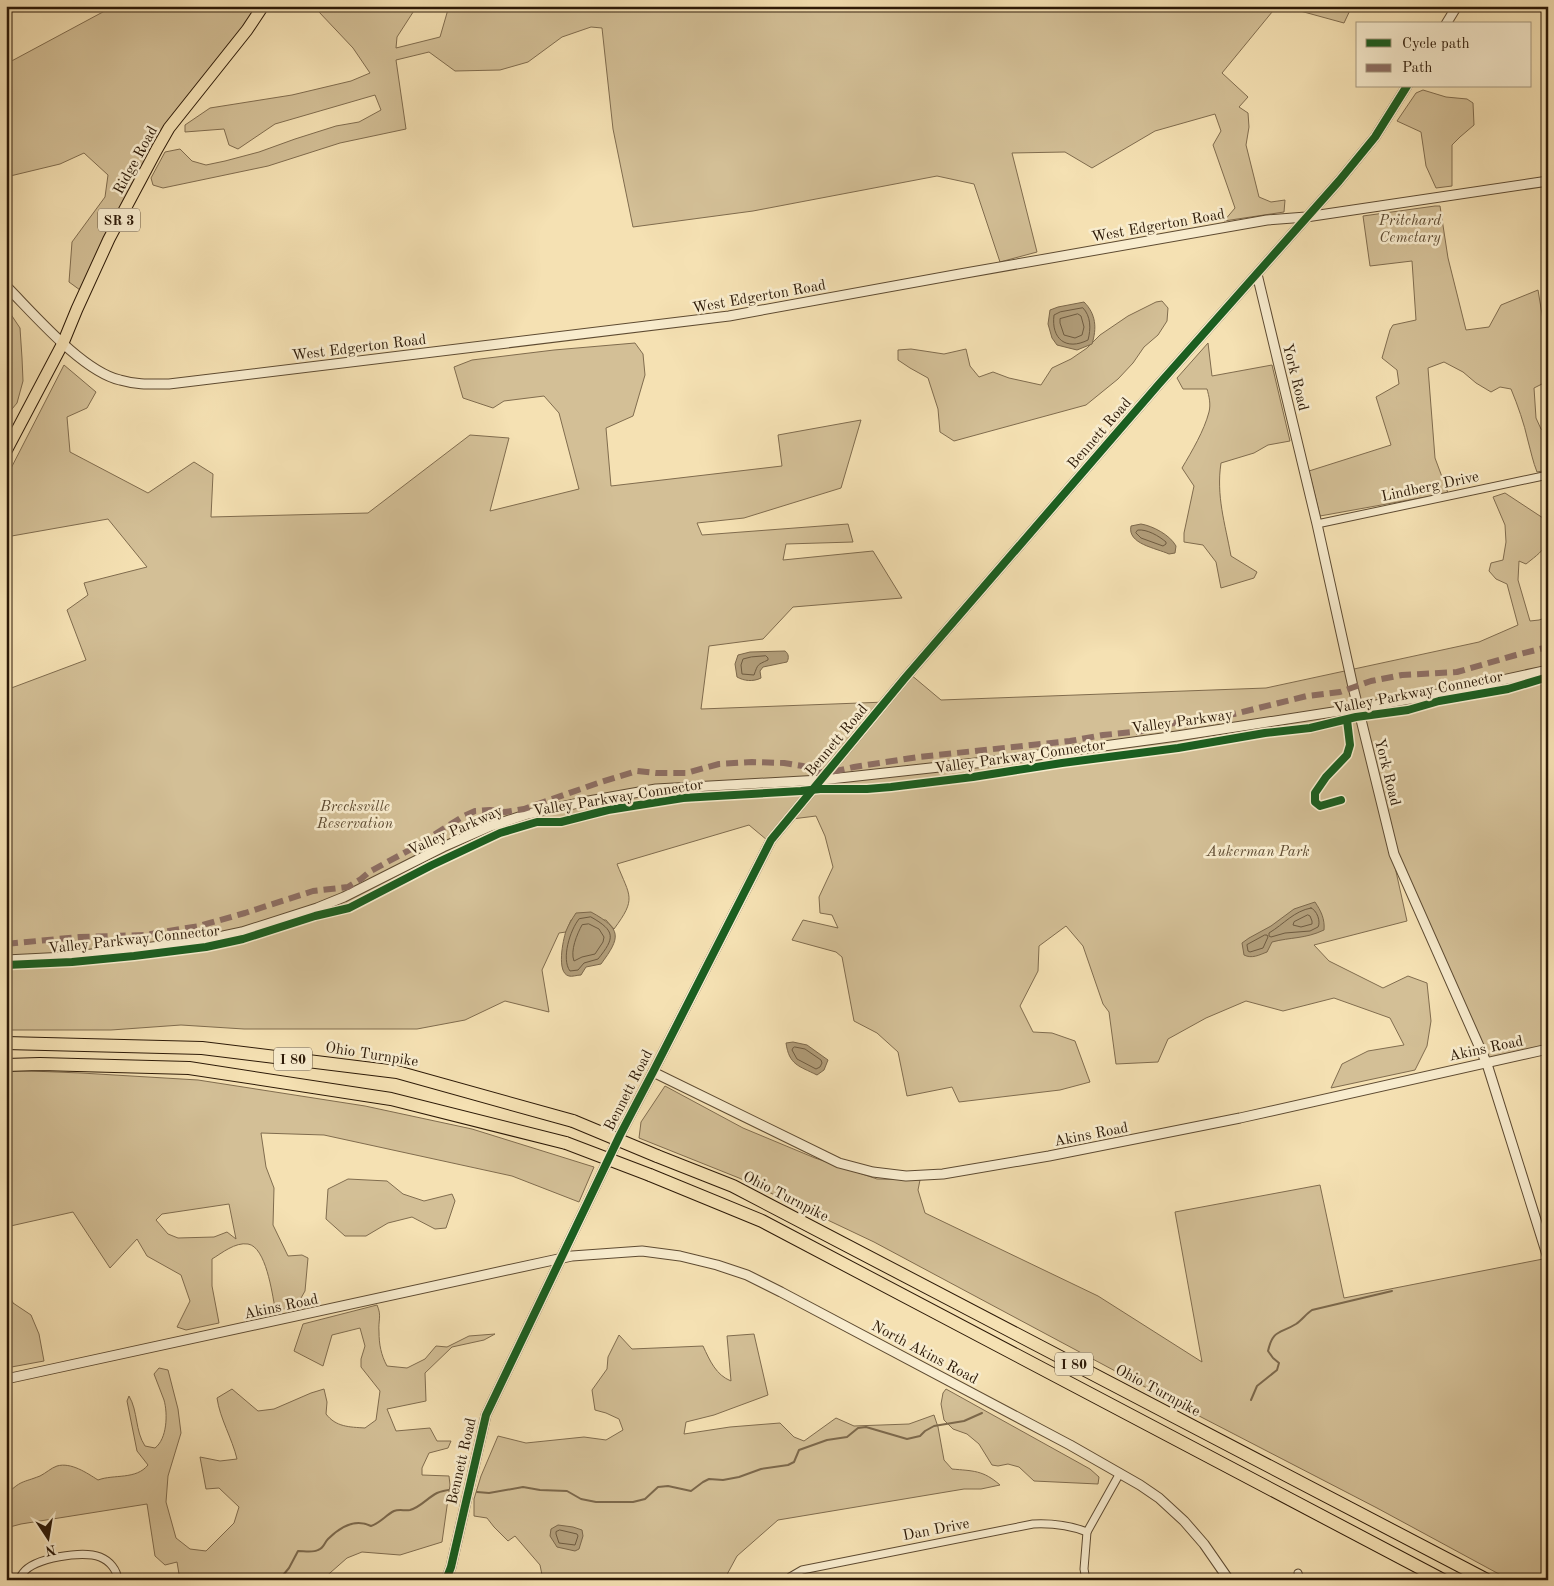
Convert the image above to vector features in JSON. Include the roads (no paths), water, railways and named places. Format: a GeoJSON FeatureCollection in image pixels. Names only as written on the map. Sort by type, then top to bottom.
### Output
{"type":"FeatureCollection","features":[{"type":"Feature","properties":{"kind":"highway","name":"Ohio Turnpike"},"geometry":{"type":"LineString","coordinates":[[6,1043],[202,1048],[397,1072],[573,1120],[732,1186],[1487,1580]]}},
{"type":"Feature","properties":{"kind":"highway","name":"I 80"},"geometry":{"type":"LineString","coordinates":[[6,1065],[40,1064],[189,1068],[391,1099],[566,1143],[762,1221],[1443,1580]]}},
{"type":"Feature","properties":{"kind":"main road","name":"Ridge Road"},"geometry":{"type":"LineString","coordinates":[[6,451],[64,343],[77,309],[109,239],[157,149],[175,121],[247,30],[262,6]]}},
{"type":"Feature","properties":{"kind":"street"},"geometry":{"type":"LineString","coordinates":[[1447,22],[1457,6]]}},
{"type":"Feature","properties":{"kind":"street","name":"Bennett Road"},"geometry":{"type":"LineString","coordinates":[[446,1580],[451,1567],[486,1415],[620,1134],[771,840],[905,678],[1158,384],[1339,181],[1375,137],[1406,88]]}},
{"type":"Feature","properties":{"kind":"street","name":"West Edgerton Road"},"geometry":{"type":"LineString","coordinates":[[6,286],[88,365],[118,380],[140,385],[169,384],[729,316],[1267,220],[1306,217],[1548,182]]}},
{"type":"Feature","properties":{"kind":"street","name":"York Road"},"geometry":{"type":"LineString","coordinates":[[1258,274],[1394,854],[1487,1064],[1548,1258]]}},
{"type":"Feature","properties":{"kind":"street","name":"Lindberg Drive"},"geometry":{"type":"LineString","coordinates":[[1317,524],[1548,474]]}},
{"type":"Feature","properties":{"kind":"street","name":"Valley Parkway"},"geometry":{"type":"LineString","coordinates":[[6,960],[66,957],[195,942],[242,932],[335,901],[443,847],[491,826],[528,814],[583,802],[656,789],[821,780],[994,762],[1359,708],[1438,694],[1548,670]]}},
{"type":"Feature","properties":{"kind":"street","name":"Akins Road"},"geometry":{"type":"LineString","coordinates":[[653,1072],[839,1162],[873,1172],[906,1176],[944,1174],[1049,1156],[1240,1118],[1548,1049]]}},
{"type":"Feature","properties":{"kind":"street","name":"North Akins Road"},"geometry":{"type":"LineString","coordinates":[[561,1260],[581,1255],[642,1251],[680,1256],[747,1275],[920,1365],[1140,1485],[1159,1498],[1184,1521],[1204,1544],[1229,1580]]}},
{"type":"Feature","properties":{"kind":"street","name":"Akins Road"},"geometry":{"type":"LineString","coordinates":[[6,1379],[561,1260]]}},
{"type":"Feature","properties":{"kind":"street"},"geometry":{"type":"LineString","coordinates":[[1086,1580],[1084,1569],[1087,1532],[1120,1473]]}},
{"type":"Feature","properties":{"kind":"street","name":"Dan Drive"},"geometry":{"type":"LineString","coordinates":[[790,1578],[802,1570],[1033,1524],[1052,1523],[1070,1526],[1087,1532]]}},
{"type":"Feature","properties":{"kind":"street"},"geometry":{"type":"LineString","coordinates":[[20,1580],[24,1571],[49,1559],[67,1555],[88,1554],[100,1557],[111,1564],[118,1574],[118,1580]]}},
{"type":"Feature","properties":{"kind":"water"},"geometry":{"type":"Polygon","coordinates":[[[1084,302],[1093,316],[1095,332],[1092,344],[1077,350],[1057,345],[1052,338],[1048,324],[1050,310],[1084,302]]]}},
{"type":"Feature","properties":{"kind":"water"},"geometry":{"type":"Polygon","coordinates":[[[1141,524],[1156,529],[1170,538],[1176,546],[1175,553],[1169,554],[1150,547],[1133,537],[1131,526],[1141,524]]]}},
{"type":"Feature","properties":{"kind":"water"},"geometry":{"type":"Polygon","coordinates":[[[785,651],[788,656],[787,662],[763,667],[760,671],[761,678],[749,681],[737,677],[735,664],[738,655],[750,652],[785,651]]]}},
{"type":"Feature","properties":{"kind":"water"},"geometry":{"type":"Polygon","coordinates":[[[1315,902],[1322,915],[1324,930],[1272,942],[1267,952],[1253,957],[1244,955],[1242,943],[1271,926],[1294,909],[1315,902]]]}},
{"type":"Feature","properties":{"kind":"water"},"geometry":{"type":"Polygon","coordinates":[[[591,912],[613,929],[615,940],[608,955],[601,964],[586,967],[581,975],[569,976],[565,974],[562,963],[562,948],[566,931],[576,913],[591,912]]]}},
{"type":"Feature","properties":{"kind":"water"},"geometry":{"type":"Polygon","coordinates":[[[793,1042],[807,1045],[828,1060],[824,1070],[817,1075],[796,1064],[787,1050],[786,1043],[793,1042]]]}},
{"type":"Feature","properties":{"kind":"water"},"geometry":{"type":"Polygon","coordinates":[[[558,1525],[582,1530],[583,1536],[579,1549],[575,1551],[557,1547],[550,1536],[551,1529],[558,1525]]]}},
{"type":"Feature","properties":{"kind":"waterway"},"geometry":{"type":"LineString","coordinates":[[1251,1400],[1257,1386],[1277,1370],[1279,1363],[1268,1351],[1275,1335],[1296,1324],[1312,1310],[1392,1291]]}},
{"type":"Feature","properties":{"kind":"waterway"},"geometry":{"type":"LineString","coordinates":[[477,1492],[489,1493],[523,1487],[567,1491],[581,1499],[596,1502],[633,1502],[645,1499],[658,1487],[668,1486],[691,1491],[709,1479],[723,1480],[739,1477],[761,1469],[788,1465],[794,1462],[799,1450],[827,1440],[847,1437],[858,1428],[866,1427],[907,1439],[920,1436],[934,1426],[964,1421],[982,1413]]}},
{"type":"Feature","properties":{"kind":"waterway"},"geometry":{"type":"LineString","coordinates":[[279,1580],[289,1568],[298,1551],[320,1549],[328,1539],[348,1525],[359,1523],[371,1526],[394,1511],[414,1509],[437,1493],[456,1489]]}},
{"type":"Feature","properties":{"kind":"park label","name":"Pritchard Cemetary"},"geometry":{"type":"Point","coordinates":[1410,228]}},
{"type":"Feature","properties":{"kind":"park label","name":"Brecksville Reservation"},"geometry":{"type":"Point","coordinates":[355,814]}},
{"type":"Feature","properties":{"kind":"park label","name":"Aukerman Park"},"geometry":{"type":"Point","coordinates":[1258,851]}}]}
